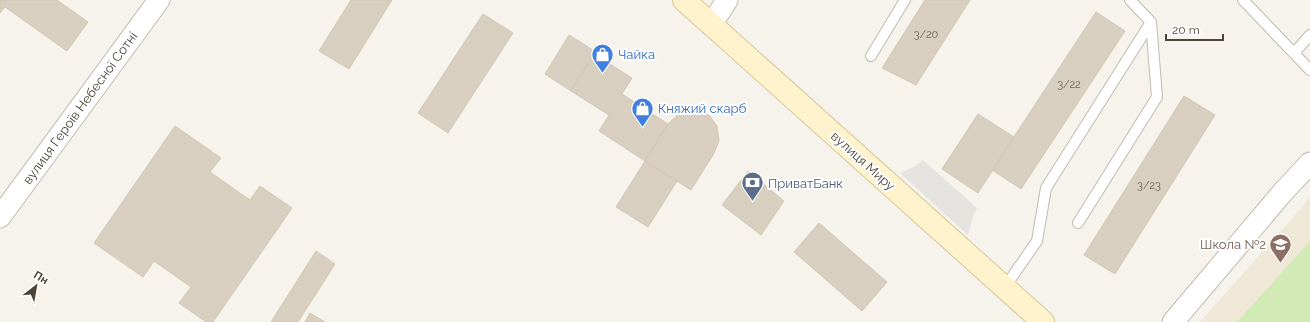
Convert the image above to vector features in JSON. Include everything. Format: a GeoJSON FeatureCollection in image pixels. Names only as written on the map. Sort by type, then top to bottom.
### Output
{"type":"FeatureCollection","features":[{"type":"Feature","properties":{"kind":"main road","name":"вулиця Миру"},"geometry":{"type":"LineString","coordinates":[[684,0],[1043,322]]}},
{"type":"Feature","properties":{"kind":"street","name":"вулиця Героїв Небесної Сотні"},"geometry":{"type":"LineString","coordinates":[[0,217],[159,0]]}},
{"type":"Feature","properties":{"kind":"street"},"geometry":{"type":"LineString","coordinates":[[711,25],[727,0]]}},
{"type":"Feature","properties":{"kind":"street"},"geometry":{"type":"LineString","coordinates":[[1173,322],[1283,192],[1310,163]]}},
{"type":"Feature","properties":{"kind":"lane"},"geometry":{"type":"LineString","coordinates":[[871,56],[905,0]]}},
{"type":"Feature","properties":{"kind":"lane"},"geometry":{"type":"LineString","coordinates":[[1078,223],[1157,97],[1151,22],[1130,0]]}},
{"type":"Feature","properties":{"kind":"lane"},"geometry":{"type":"LineString","coordinates":[[1243,0],[1310,70]]}},
{"type":"Feature","properties":{"kind":"lane"},"geometry":{"type":"LineString","coordinates":[[1004,287],[1037,241],[1046,188],[1151,22]]}},
{"type":"Feature","properties":{"kind":"lane"},"geometry":{"type":"LineString","coordinates":[[1294,53],[1310,35]]}},
{"type":"Feature","properties":{"kind":"shaded area"},"geometry":{"type":"Polygon","coordinates":[[[923,160],[977,208],[968,235],[900,173],[916,166],[923,160]]]}},
{"type":"Feature","properties":{"kind":"shaded area","name":"Школа №2"},"geometry":{"type":"Polygon","coordinates":[[[1310,197],[1310,322],[1200,322],[1302,207],[1310,197]]]}},
{"type":"Feature","properties":{"kind":"green space"},"geometry":{"type":"Polygon","coordinates":[[[1310,241],[1310,322],[1237,322],[1310,241]]]}},
{"type":"Feature","properties":{"kind":"building"},"geometry":{"type":"Polygon","coordinates":[[[0,0],[57,0],[88,22],[67,51],[5,7],[0,13],[0,0]]]}},
{"type":"Feature","properties":{"kind":"building"},"geometry":{"type":"Polygon","coordinates":[[[351,0],[392,0],[349,69],[319,51],[351,0]]]}},
{"type":"Feature","properties":{"kind":"building"},"geometry":{"type":"Polygon","coordinates":[[[925,0],[970,0],[916,85],[882,68],[925,0]]]}},
{"type":"Feature","properties":{"kind":"building"},"geometry":{"type":"Polygon","coordinates":[[[1096,12],[1125,31],[1021,189],[992,170],[1096,12]]]}},
{"type":"Feature","properties":{"kind":"building"},"geometry":{"type":"Polygon","coordinates":[[[483,14],[513,33],[448,133],[418,113],[483,14]]]}},
{"type":"Feature","properties":{"kind":"building"},"geometry":{"type":"Polygon","coordinates":[[[569,35],[596,52],[571,91],[545,74],[569,35]]]}},
{"type":"Feature","properties":{"kind":"building"},"geometry":{"type":"Polygon","coordinates":[[[594,54],[632,78],[622,94],[668,124],[645,161],[599,131],[609,115],[571,91],[594,54]]]}},
{"type":"Feature","properties":{"kind":"building"},"geometry":{"type":"Polygon","coordinates":[[[1184,96],[1215,115],[1115,274],[1084,255],[1184,96]]]}},
{"type":"Feature","properties":{"kind":"building"},"geometry":{"type":"Polygon","coordinates":[[[693,110],[709,115],[717,126],[719,141],[713,155],[691,190],[645,161],[668,124],[680,113],[693,110]]]}},
{"type":"Feature","properties":{"kind":"building"},"geometry":{"type":"Polygon","coordinates":[[[978,114],[1014,137],[978,193],[942,169],[978,114]]]}},
{"type":"Feature","properties":{"kind":"building"},"geometry":{"type":"Polygon","coordinates":[[[175,126],[221,158],[210,172],[250,200],[260,186],[292,208],[213,322],[206,322],[179,303],[191,287],[154,261],[143,277],[94,243],[175,126]]]}},
{"type":"Feature","properties":{"kind":"building"},"geometry":{"type":"Polygon","coordinates":[[[645,161],[677,181],[648,227],[616,207],[645,161]]]}},
{"type":"Feature","properties":{"kind":"building","name":"ПриватБанк"},"geometry":{"type":"Polygon","coordinates":[[[748,171],[784,201],[761,235],[722,205],[748,171]]]}},
{"type":"Feature","properties":{"kind":"building"},"geometry":{"type":"Polygon","coordinates":[[[819,223],[887,282],[862,311],[794,252],[819,223]]]}},
{"type":"Feature","properties":{"kind":"building"},"geometry":{"type":"Polygon","coordinates":[[[316,251],[335,264],[298,322],[271,322],[316,251]]]}},
{"type":"Feature","properties":{"kind":"building"},"geometry":{"type":"Polygon","coordinates":[[[310,313],[325,322],[305,322],[310,313]]]}},
{"type":"Feature","properties":{"kind":"place","name":"Чайка"},"geometry":{"type":"Point","coordinates":[602,74]}},
{"type":"Feature","properties":{"kind":"place","name":"Княжий скарб"},"geometry":{"type":"Point","coordinates":[642,128]}},
{"type":"Feature","properties":{"kind":"place","name":"ПриватБанк"},"geometry":{"type":"Point","coordinates":[753,202]}},
{"type":"Feature","properties":{"kind":"place","name":"Школа №2"},"geometry":{"type":"Point","coordinates":[1281,264]}}]}
